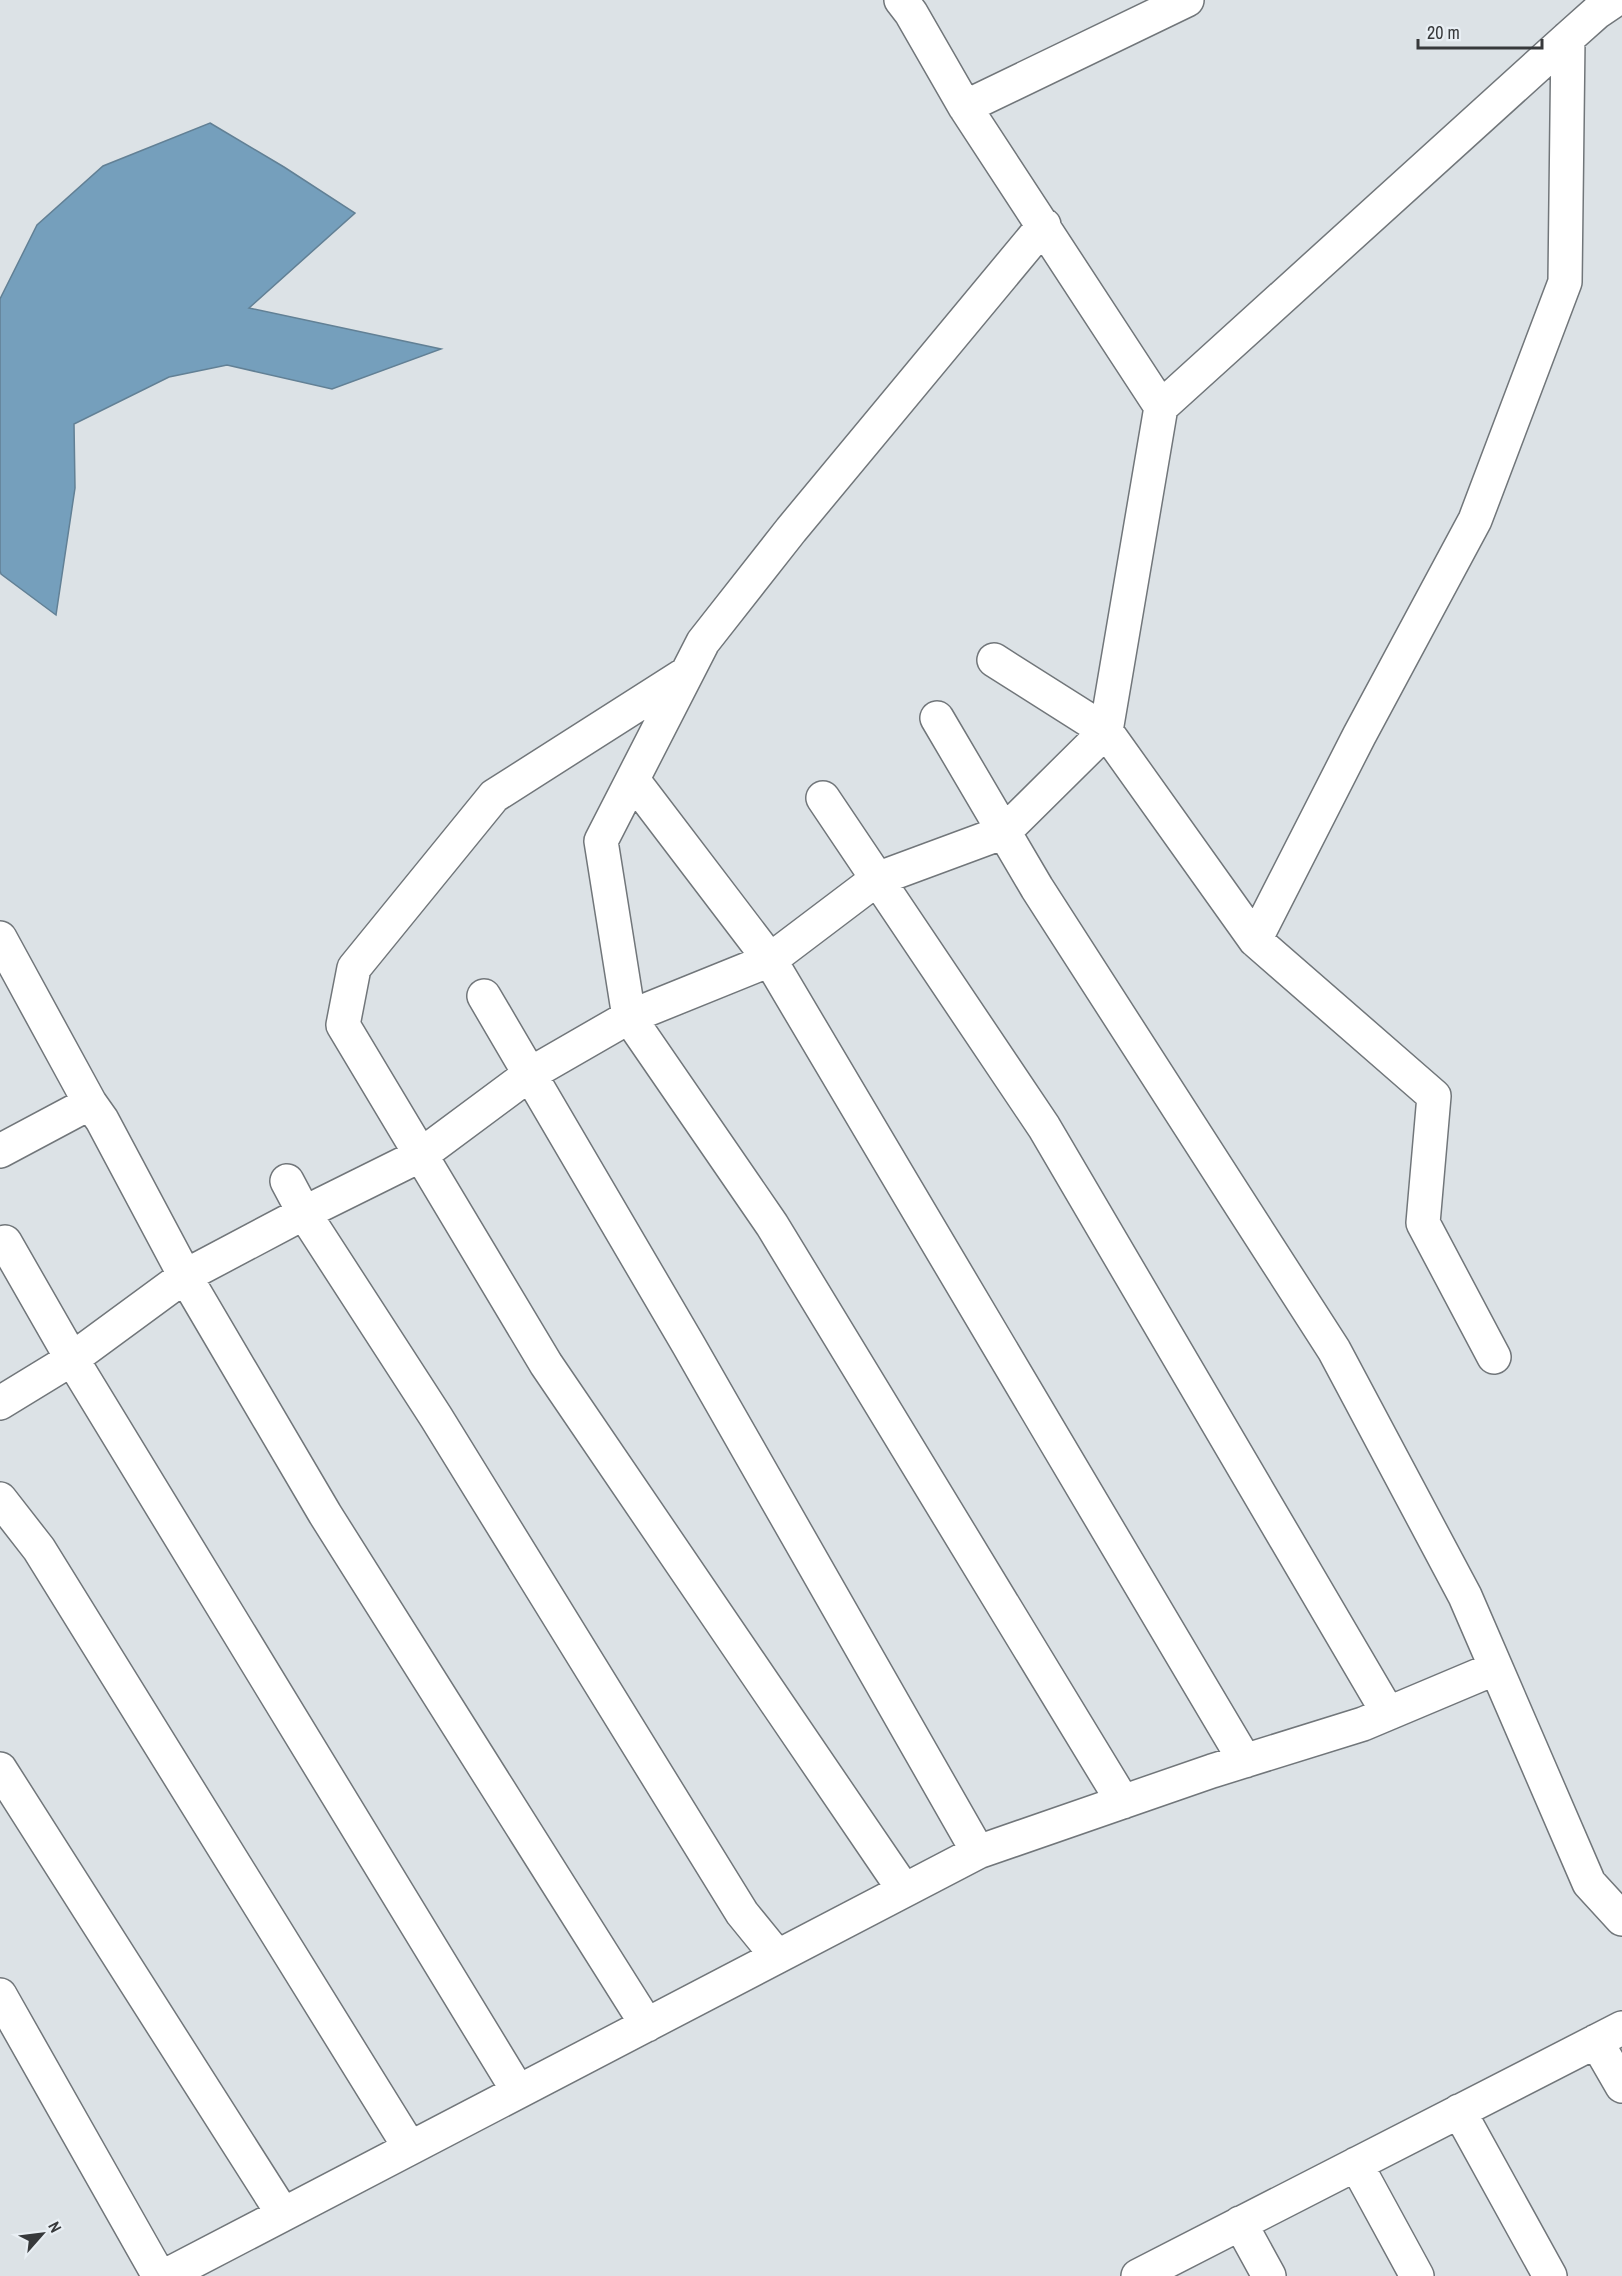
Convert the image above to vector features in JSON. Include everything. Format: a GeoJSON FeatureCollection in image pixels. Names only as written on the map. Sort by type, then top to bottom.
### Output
{"type":"FeatureCollection","features":[{"type":"Feature","properties":{"kind":"street"},"geometry":{"type":"LineString","coordinates":[[901,0],[911,13],[965,106],[1161,407]]}},
{"type":"Feature","properties":{"kind":"street"},"geometry":{"type":"LineString","coordinates":[[965,106],[1187,0]]}},
{"type":"Feature","properties":{"kind":"street"},"geometry":{"type":"LineString","coordinates":[[0,1403],[72,1359],[185,1276],[421,1155],[530,1074],[629,1017],[770,960],[877,879],[1004,832],[1106,731],[1161,407],[1568,38],[1596,13],[1615,0]]}},
{"type":"Feature","properties":{"kind":"street"},"geometry":{"type":"LineString","coordinates":[[1255,940],[1359,736],[1475,520],[1565,282],[1568,38]]}},
{"type":"Feature","properties":{"kind":"street"},"geometry":{"type":"LineString","coordinates":[[1044,225],[791,530],[703,642],[601,841],[629,1017],[772,1225],[1123,1802]]}},
{"type":"Feature","properties":{"kind":"street"},"geometry":{"type":"LineString","coordinates":[[994,660],[1106,731],[1255,940],[1434,1096],[1423,1223],[1494,1357]]}},
{"type":"Feature","properties":{"kind":"street"},"geometry":{"type":"LineString","coordinates":[[688,672],[494,796],[354,968],[343,1025],[546,1364],[904,1890]]}},
{"type":"Feature","properties":{"kind":"street"},"geometry":{"type":"LineString","coordinates":[[937,718],[1037,888],[1334,1350],[1465,1596],[1589,1883],[1622,1919]]}},
{"type":"Feature","properties":{"kind":"street"},"geometry":{"type":"LineString","coordinates":[[633,780],[770,960],[1245,1761]]}},
{"type":"Feature","properties":{"kind":"street"},"geometry":{"type":"LineString","coordinates":[[823,798],[1044,1127],[1388,1713]]}},
{"type":"Feature","properties":{"kind":"street"},"geometry":{"type":"LineString","coordinates":[[0,938],[90,1103],[102,1120],[185,1276],[325,1514],[647,2025]]}},
{"type":"Feature","properties":{"kind":"street"},"geometry":{"type":"LineString","coordinates":[[484,996],[688,1344],[978,1852]]}},
{"type":"Feature","properties":{"kind":"street"},"geometry":{"type":"LineString","coordinates":[[0,1151],[90,1103]]}},
{"type":"Feature","properties":{"kind":"street"},"geometry":{"type":"LineString","coordinates":[[287,1181],[304,1213],[436,1417],[742,1913],[777,1956]]}},
{"type":"Feature","properties":{"kind":"street"},"geometry":{"type":"LineString","coordinates":[[5,1242],[72,1359],[518,2091]]}},
{"type":"Feature","properties":{"kind":"street"},"geometry":{"type":"LineString","coordinates":[[0,1499],[39,1549],[410,2148]]}},
{"type":"Feature","properties":{"kind":"street"},"geometry":{"type":"LineString","coordinates":[[165,2276],[978,1852],[1245,1761],[1363,1724],[1496,1668]]}},
{"type":"Feature","properties":{"kind":"street"},"geometry":{"type":"LineString","coordinates":[[0,1769],[283,2214]]}},
{"type":"Feature","properties":{"kind":"street"},"geometry":{"type":"LineString","coordinates":[[0,1995],[159,2276]]}},
{"type":"Feature","properties":{"kind":"street"},"geometry":{"type":"LineString","coordinates":[[1138,2276],[1609,2034],[1622,2086]]}},
{"type":"Feature","properties":{"kind":"street"},"geometry":{"type":"LineString","coordinates":[[1459,2111],[1550,2276]]}},
{"type":"Feature","properties":{"kind":"street"},"geometry":{"type":"LineString","coordinates":[[1356,2164],[1416,2276]]}},
{"type":"Feature","properties":{"kind":"street"},"geometry":{"type":"LineString","coordinates":[[1240,2223],[1269,2276]]}},
{"type":"Feature","properties":{"kind":"water"},"geometry":{"type":"Polygon","coordinates":[[[210,123],[355,213],[249,308],[441,349],[332,389],[227,365],[169,377],[74,424],[75,488],[56,615],[0,571],[0,299],[37,225],[103,166],[210,123]]]}}]}
